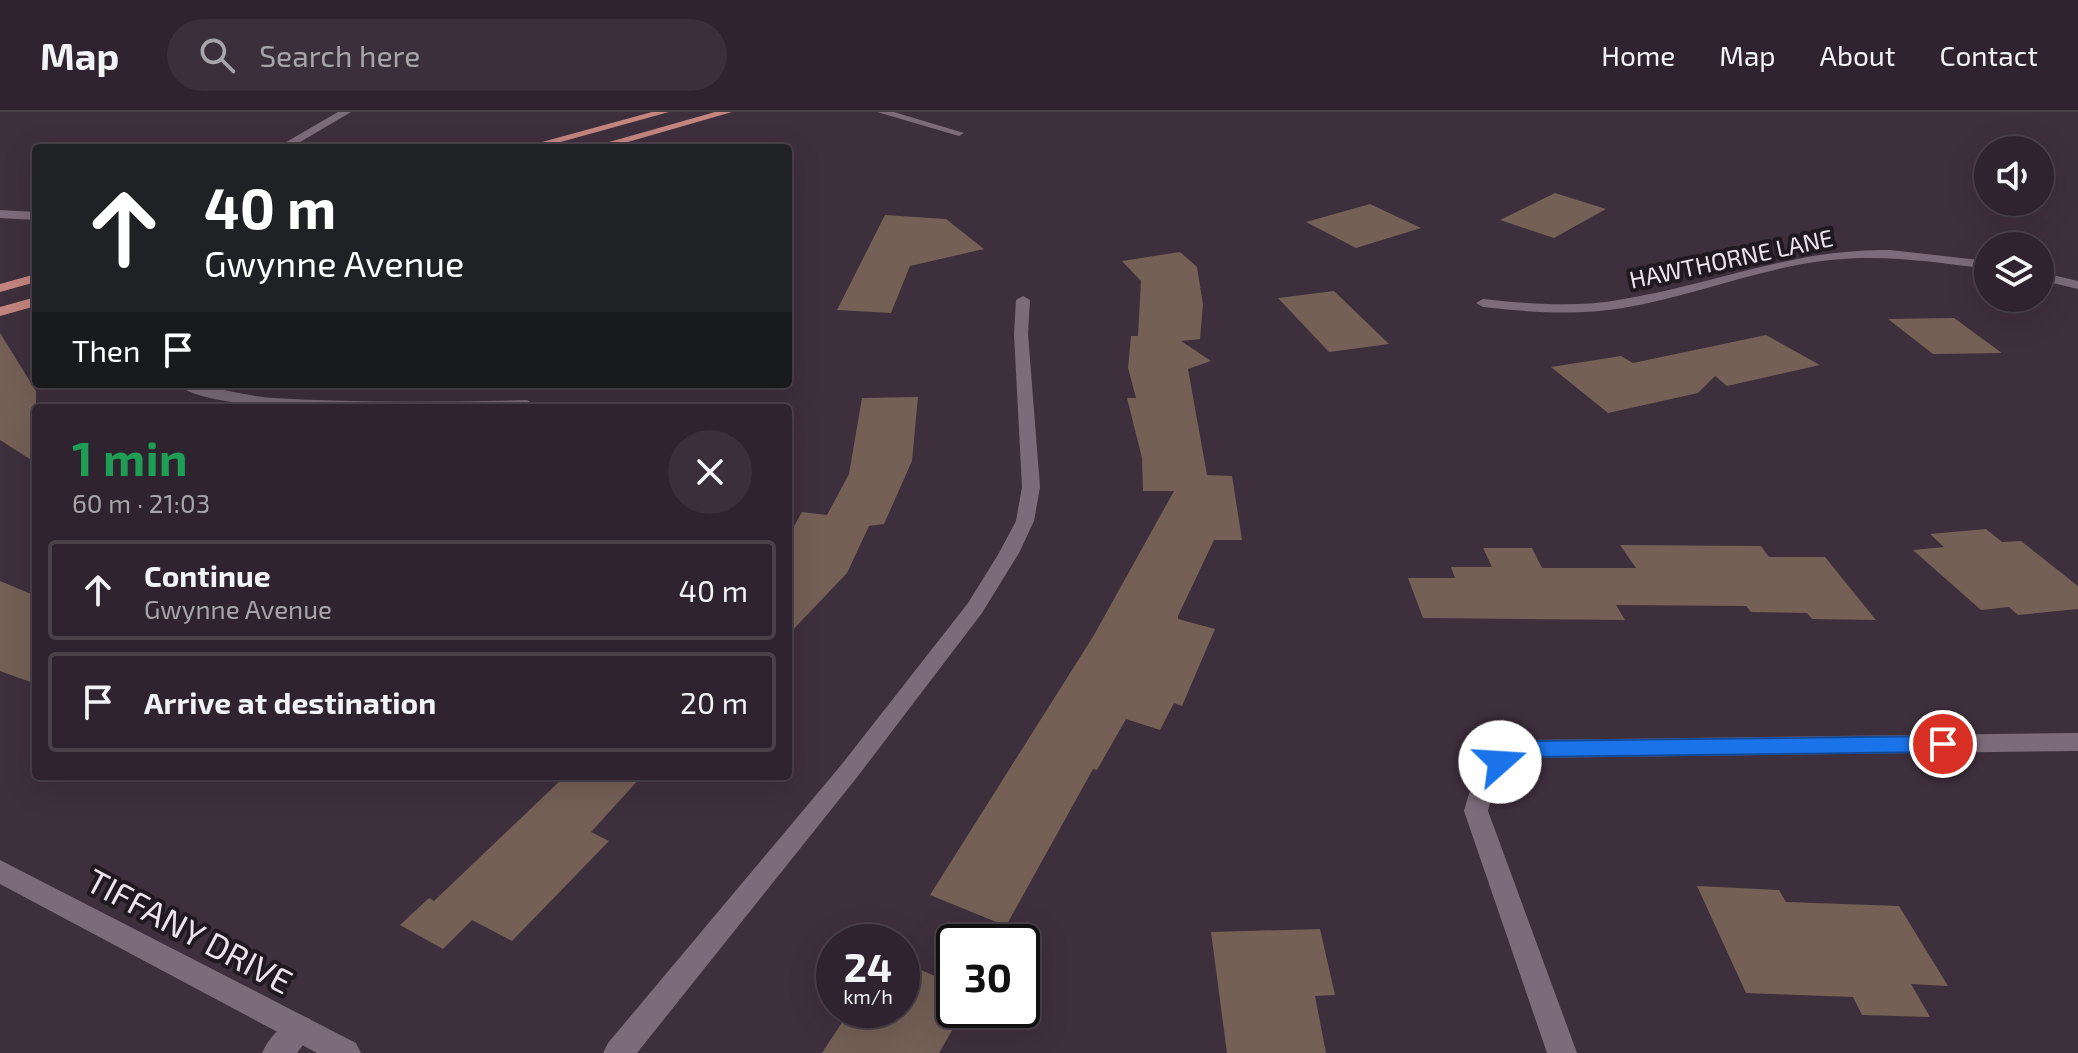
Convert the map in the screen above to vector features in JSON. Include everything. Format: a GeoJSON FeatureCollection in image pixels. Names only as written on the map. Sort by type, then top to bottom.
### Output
{"type":"FeatureCollection","features":[{"type":"Feature","properties":{"kind":"main road"},"geometry":{"type":"LineString","coordinates":[[541,144],[664,112]]}},
{"type":"Feature","properties":{"kind":"main road"},"geometry":{"type":"LineString","coordinates":[[609,144],[727,112]]}},
{"type":"Feature","properties":{"kind":"main road"},"geometry":{"type":"LineString","coordinates":[[0,288],[32,279]]}},
{"type":"Feature","properties":{"kind":"main road"},"geometry":{"type":"LineString","coordinates":[[0,312],[32,302]]}},
{"type":"Feature","properties":{"kind":"street"},"geometry":{"type":"LineString","coordinates":[[289,144],[346,112]]}},
{"type":"Feature","properties":{"kind":"street"},"geometry":{"type":"LineString","coordinates":[[882,112],[959,133]]}},
{"type":"Feature","properties":{"kind":"street"},"geometry":{"type":"LineString","coordinates":[[0,214],[32,216]]}},
{"type":"Feature","properties":{"kind":"street","name":"HAWTHORNE LANE"},"geometry":{"type":"LineString","coordinates":[[1483,303],[1551,308],[1620,305],[1700,288],[1783,264],[1857,254],[1905,255],[1974,263]]}},
{"type":"Feature","properties":{"kind":"street"},"geometry":{"type":"LineString","coordinates":[[2054,279],[2078,285]]}},
{"type":"Feature","properties":{"kind":"street"},"geometry":{"type":"LineString","coordinates":[[618,1053],[850,770],[975,608],[1009,553],[1025,521],[1031,487],[1021,334],[1023,300]]}},
{"type":"Feature","properties":{"kind":"street"},"geometry":{"type":"LineString","coordinates":[[197,388],[220,396],[303,404]]}},
{"type":"Feature","properties":{"kind":"street"},"geometry":{"type":"LineString","coordinates":[[1562,1053],[1476,811],[1484,778],[1500,762],[1528,749],[2078,742]]}},
{"type":"Feature","properties":{"kind":"street","name":"TIFFANY DRIVE"},"geometry":{"type":"LineString","coordinates":[[0,871],[346,1053]]}},
{"type":"Feature","properties":{"kind":"street"},"geometry":{"type":"LineString","coordinates":[[277,1053],[300,1029]]}},
{"type":"Feature","properties":{"kind":"building"},"geometry":{"type":"Polygon","coordinates":[[[1555,193],[1606,209],[1554,238],[1500,220],[1555,193]]]}},
{"type":"Feature","properties":{"kind":"building"},"geometry":{"type":"Polygon","coordinates":[[[1370,204],[1421,228],[1356,248],[1306,222],[1370,204]]]}},
{"type":"Feature","properties":{"kind":"building"},"geometry":{"type":"Polygon","coordinates":[[[885,215],[946,219],[984,249],[910,266],[891,313],[837,310],[885,215]]]}},
{"type":"Feature","properties":{"kind":"building"},"geometry":{"type":"Polygon","coordinates":[[[1180,252],[1197,267],[1203,304],[1200,339],[1181,341],[1211,361],[1188,369],[1207,475],[1232,476],[1242,540],[1214,540],[1178,616],[1178,619],[1215,629],[1182,706],[1174,703],[1160,730],[1126,719],[1097,770],[1093,769],[1007,924],[1001,924],[930,895],[1094,635],[1174,491],[1143,491],[1142,458],[1127,398],[1136,398],[1128,368],[1131,336],[1138,336],[1141,281],[1122,261],[1180,252]]]}},
{"type":"Feature","properties":{"kind":"building"},"geometry":{"type":"Polygon","coordinates":[[[1334,291],[1389,344],[1329,352],[1278,298],[1334,291]]]}},
{"type":"Feature","properties":{"kind":"building"},"geometry":{"type":"Polygon","coordinates":[[[1954,318],[2002,353],[1933,354],[1888,319],[1954,318]]]}},
{"type":"Feature","properties":{"kind":"building"},"geometry":{"type":"Polygon","coordinates":[[[0,333],[36,391],[36,404],[32,404],[32,460],[0,440],[0,333]]]}},
{"type":"Feature","properties":{"kind":"building"},"geometry":{"type":"Polygon","coordinates":[[[1766,335],[1820,365],[1727,386],[1715,376],[1698,393],[1608,413],[1551,367],[1621,356],[1633,363],[1766,335]]]}},
{"type":"Feature","properties":{"kind":"building"},"geometry":{"type":"Polygon","coordinates":[[[918,397],[912,461],[884,524],[869,526],[847,573],[792,631],[792,530],[802,512],[827,515],[849,474],[862,398],[918,397]]]}},
{"type":"Feature","properties":{"kind":"building"},"geometry":{"type":"Polygon","coordinates":[[[1986,529],[2002,542],[2021,541],[2078,586],[2078,609],[2018,615],[2009,607],[1981,610],[1913,550],[1944,547],[1930,534],[1986,529]]]}},
{"type":"Feature","properties":{"kind":"building"},"geometry":{"type":"Polygon","coordinates":[[[1620,545],[1761,546],[1769,557],[1825,557],[1876,620],[1812,619],[1807,613],[1751,612],[1746,606],[1616,605],[1625,620],[1423,618],[1408,578],[1455,578],[1451,567],[1492,567],[1483,548],[1532,548],[1542,568],[1636,568],[1620,545]]]}},
{"type":"Feature","properties":{"kind":"building"},"geometry":{"type":"Polygon","coordinates":[[[0,581],[32,594],[32,683],[0,671],[0,581]]]}},
{"type":"Feature","properties":{"kind":"building"},"geometry":{"type":"Polygon","coordinates":[[[561,780],[638,780],[591,832],[609,841],[512,941],[472,920],[443,949],[400,925],[429,898],[434,901],[561,780]]]}},
{"type":"Feature","properties":{"kind":"building"},"geometry":{"type":"Polygon","coordinates":[[[1697,886],[1779,890],[1786,902],[1899,906],[1948,986],[1911,984],[1930,1017],[1862,1015],[1853,997],[1746,993],[1697,886]]]}},
{"type":"Feature","properties":{"kind":"building"},"geometry":{"type":"Polygon","coordinates":[[[1320,929],[1335,995],[1315,996],[1326,1053],[1227,1053],[1211,932],[1320,929]]]}},
{"type":"Feature","properties":{"kind":"building"},"geometry":{"type":"Polygon","coordinates":[[[920,970],[936,976],[936,1028],[953,1028],[939,1053],[822,1053],[838,1028],[920,1028],[920,970]]]}},
{"type":"Feature","properties":{"kind":"route"},"geometry":{"type":"LineString","coordinates":[[1500,762],[1528,749],[1943,744]]}}]}
